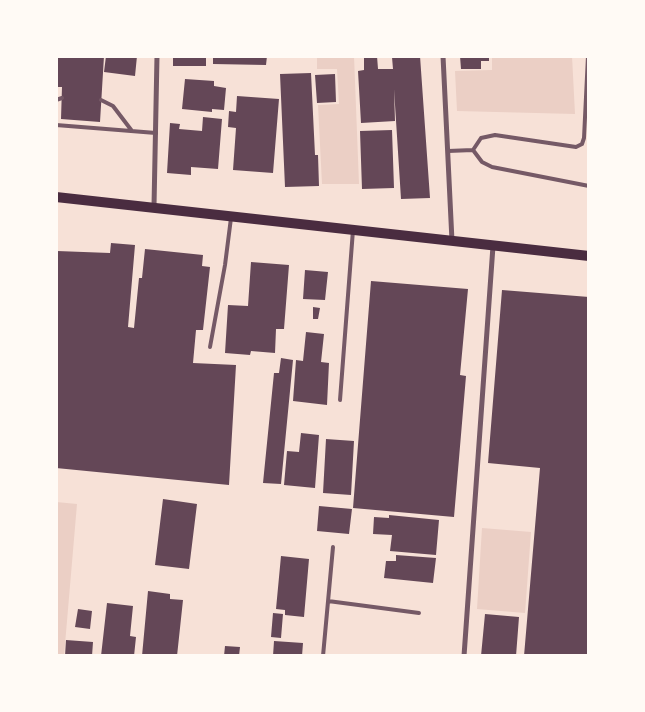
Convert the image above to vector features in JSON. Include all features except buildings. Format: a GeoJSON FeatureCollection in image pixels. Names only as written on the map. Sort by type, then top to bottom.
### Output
{"type":"FeatureCollection","features":[{"type":"Feature","properties":{"kind":"main road"},"geometry":{"type":"LineString","coordinates":[[56,197],[154,206],[452,242],[589,256]]}},
{"type":"Feature","properties":{"kind":"street"},"geometry":{"type":"LineString","coordinates":[[154,206],[157,133],[157,56]]}},
{"type":"Feature","properties":{"kind":"street"},"geometry":{"type":"LineString","coordinates":[[443,56],[452,242]]}},
{"type":"Feature","properties":{"kind":"street"},"geometry":{"type":"LineString","coordinates":[[464,656],[493,246]]}},
{"type":"Feature","properties":{"kind":"lane"},"geometry":{"type":"LineString","coordinates":[[473,150],[482,138],[495,135],[576,147],[582,144],[584,138],[588,56]]}},
{"type":"Feature","properties":{"kind":"lane"},"geometry":{"type":"LineString","coordinates":[[56,100],[62,98]]}},
{"type":"Feature","properties":{"kind":"lane"},"geometry":{"type":"LineString","coordinates":[[101,100],[112,106],[132,131]]}},
{"type":"Feature","properties":{"kind":"lane"},"geometry":{"type":"LineString","coordinates":[[56,124],[157,133]]}},
{"type":"Feature","properties":{"kind":"lane"},"geometry":{"type":"LineString","coordinates":[[448,150],[473,150]]}},
{"type":"Feature","properties":{"kind":"lane"},"geometry":{"type":"LineString","coordinates":[[473,150],[482,162],[492,167],[589,186]]}},
{"type":"Feature","properties":{"kind":"lane"},"geometry":{"type":"LineString","coordinates":[[210,347],[225,265],[231,216]]}},
{"type":"Feature","properties":{"kind":"lane"},"geometry":{"type":"LineString","coordinates":[[340,400],[354,230]]}},
{"type":"Feature","properties":{"kind":"lane"},"geometry":{"type":"LineString","coordinates":[[323,656],[333,546]]}},
{"type":"Feature","properties":{"kind":"lane"},"geometry":{"type":"LineString","coordinates":[[328,601],[419,613]]}},
{"type":"Feature","properties":{"kind":"shaded area"},"geometry":{"type":"Polygon","coordinates":[[[317,56],[354,56],[359,184],[322,184],[318,105],[339,104],[337,69],[317,69],[317,56]]]}},
{"type":"Feature","properties":{"kind":"shaded area"},"geometry":{"type":"Polygon","coordinates":[[[492,56],[572,56],[575,114],[457,111],[455,71],[492,70],[492,56]]]}},
{"type":"Feature","properties":{"kind":"shaded area"},"geometry":{"type":"Polygon","coordinates":[[[56,502],[77,504],[64,656],[56,656],[56,502]]]}},
{"type":"Feature","properties":{"kind":"shaded area"},"geometry":{"type":"Polygon","coordinates":[[[482,528],[531,532],[525,613],[477,609],[482,528]]]}}]}
